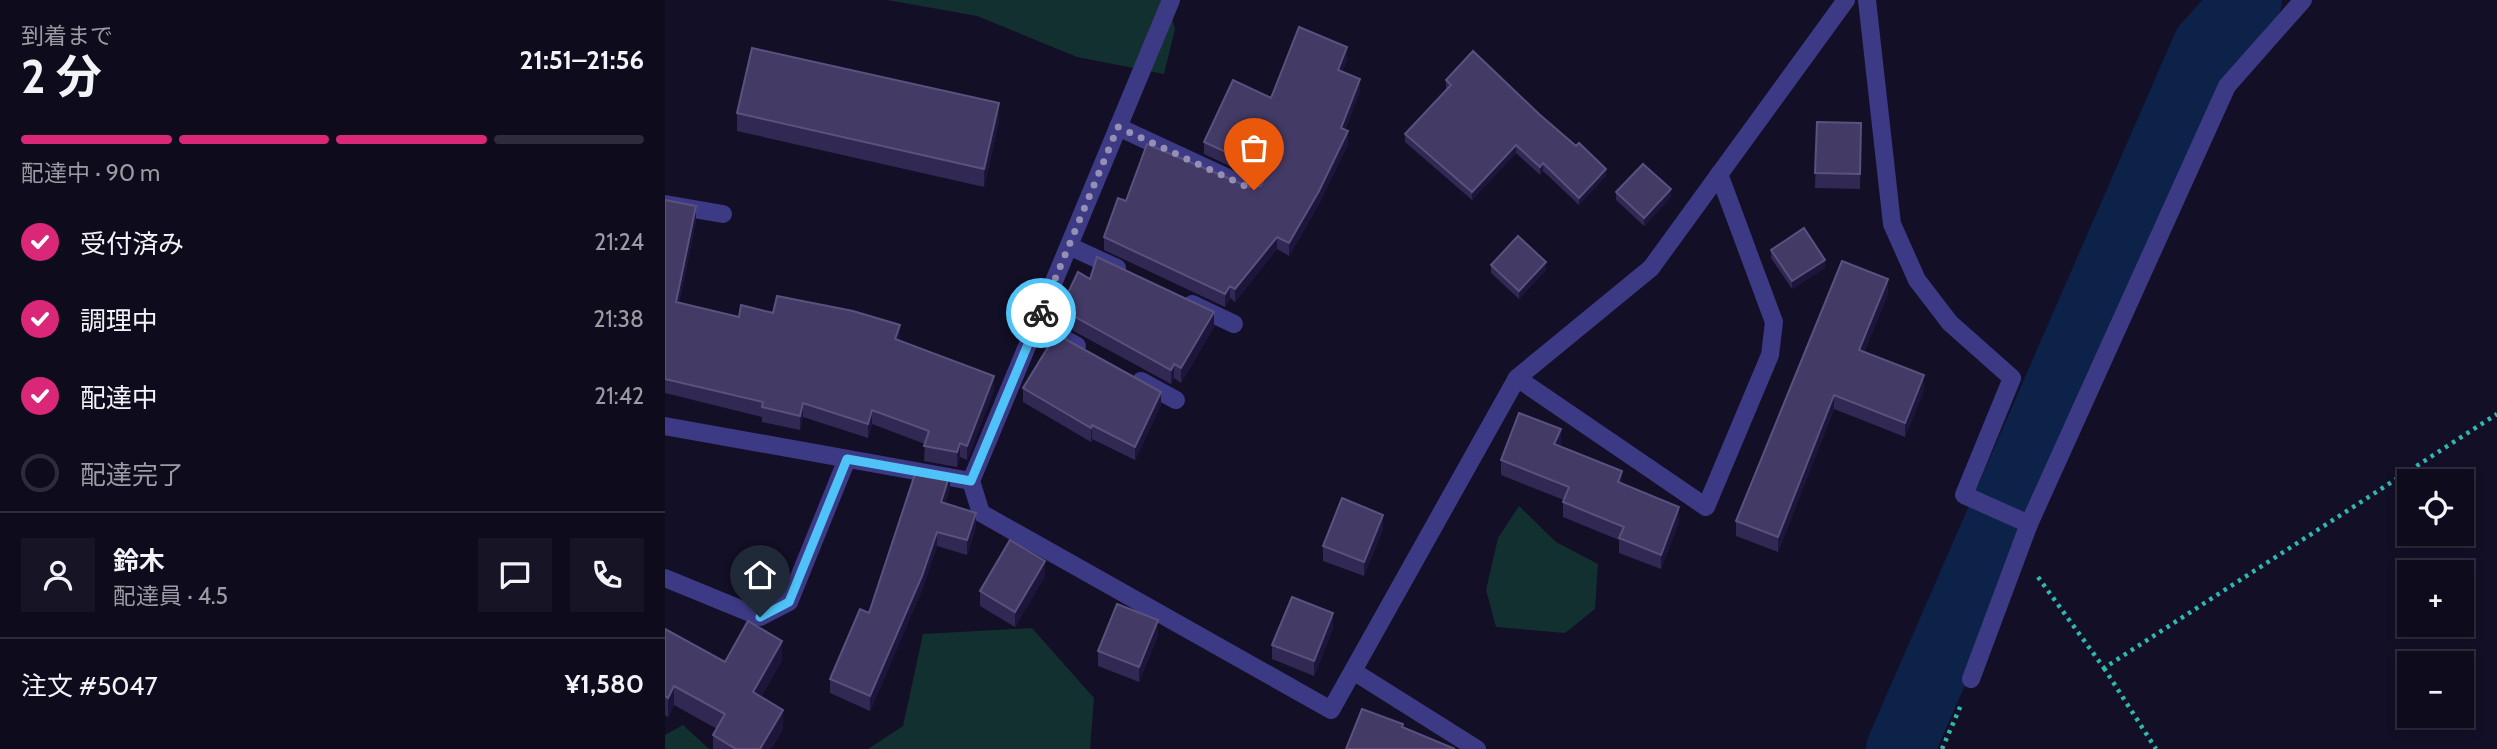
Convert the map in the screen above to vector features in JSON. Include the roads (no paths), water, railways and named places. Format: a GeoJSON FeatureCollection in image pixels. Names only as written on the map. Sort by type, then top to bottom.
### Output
{"type":"FeatureCollection","features":[{"type":"Feature","properties":{"kind":"street"},"geometry":{"type":"LineString","coordinates":[[1171,0],[971,481],[981,513],[1331,710],[1517,378],[1651,268],[1846,0]]}},
{"type":"Feature","properties":{"kind":"street"},"geometry":{"type":"LineString","coordinates":[[1867,0],[1892,224],[1917,280],[1950,323],[2012,378],[1964,495],[2029,524]]}},
{"type":"Feature","properties":{"kind":"street"},"geometry":{"type":"LineString","coordinates":[[1972,679],[2029,524],[2227,86],[2303,0]]}},
{"type":"Feature","properties":{"kind":"street"},"geometry":{"type":"LineString","coordinates":[[1118,127],[1254,190]]}},
{"type":"Feature","properties":{"kind":"street"},"geometry":{"type":"LineString","coordinates":[[1517,378],[1706,507],[1770,355],[1774,321],[1719,174]]}},
{"type":"Feature","properties":{"kind":"street"},"geometry":{"type":"LineString","coordinates":[[665,204],[723,214]]}},
{"type":"Feature","properties":{"kind":"street"},"geometry":{"type":"LineString","coordinates":[[1069,246],[1128,274]]}},
{"type":"Feature","properties":{"kind":"street"},"geometry":{"type":"LineString","coordinates":[[1175,296],[1234,324]]}},
{"type":"Feature","properties":{"kind":"street"},"geometry":{"type":"LineString","coordinates":[[1037,324],[1095,356]]}},
{"type":"Feature","properties":{"kind":"street"},"geometry":{"type":"LineString","coordinates":[[1129,375],[1175,400]]}},
{"type":"Feature","properties":{"kind":"street"},"geometry":{"type":"LineString","coordinates":[[665,426],[971,481]]}},
{"type":"Feature","properties":{"kind":"street"},"geometry":{"type":"LineString","coordinates":[[665,578],[760,617],[789,602],[847,459]]}},
{"type":"Feature","properties":{"kind":"street"},"geometry":{"type":"LineString","coordinates":[[1353,671],[1477,749]]}},
{"type":"Feature","properties":{"kind":"waterway"},"geometry":{"type":"LineString","coordinates":[[1900,749],[2206,47],[2248,0]]}}]}
